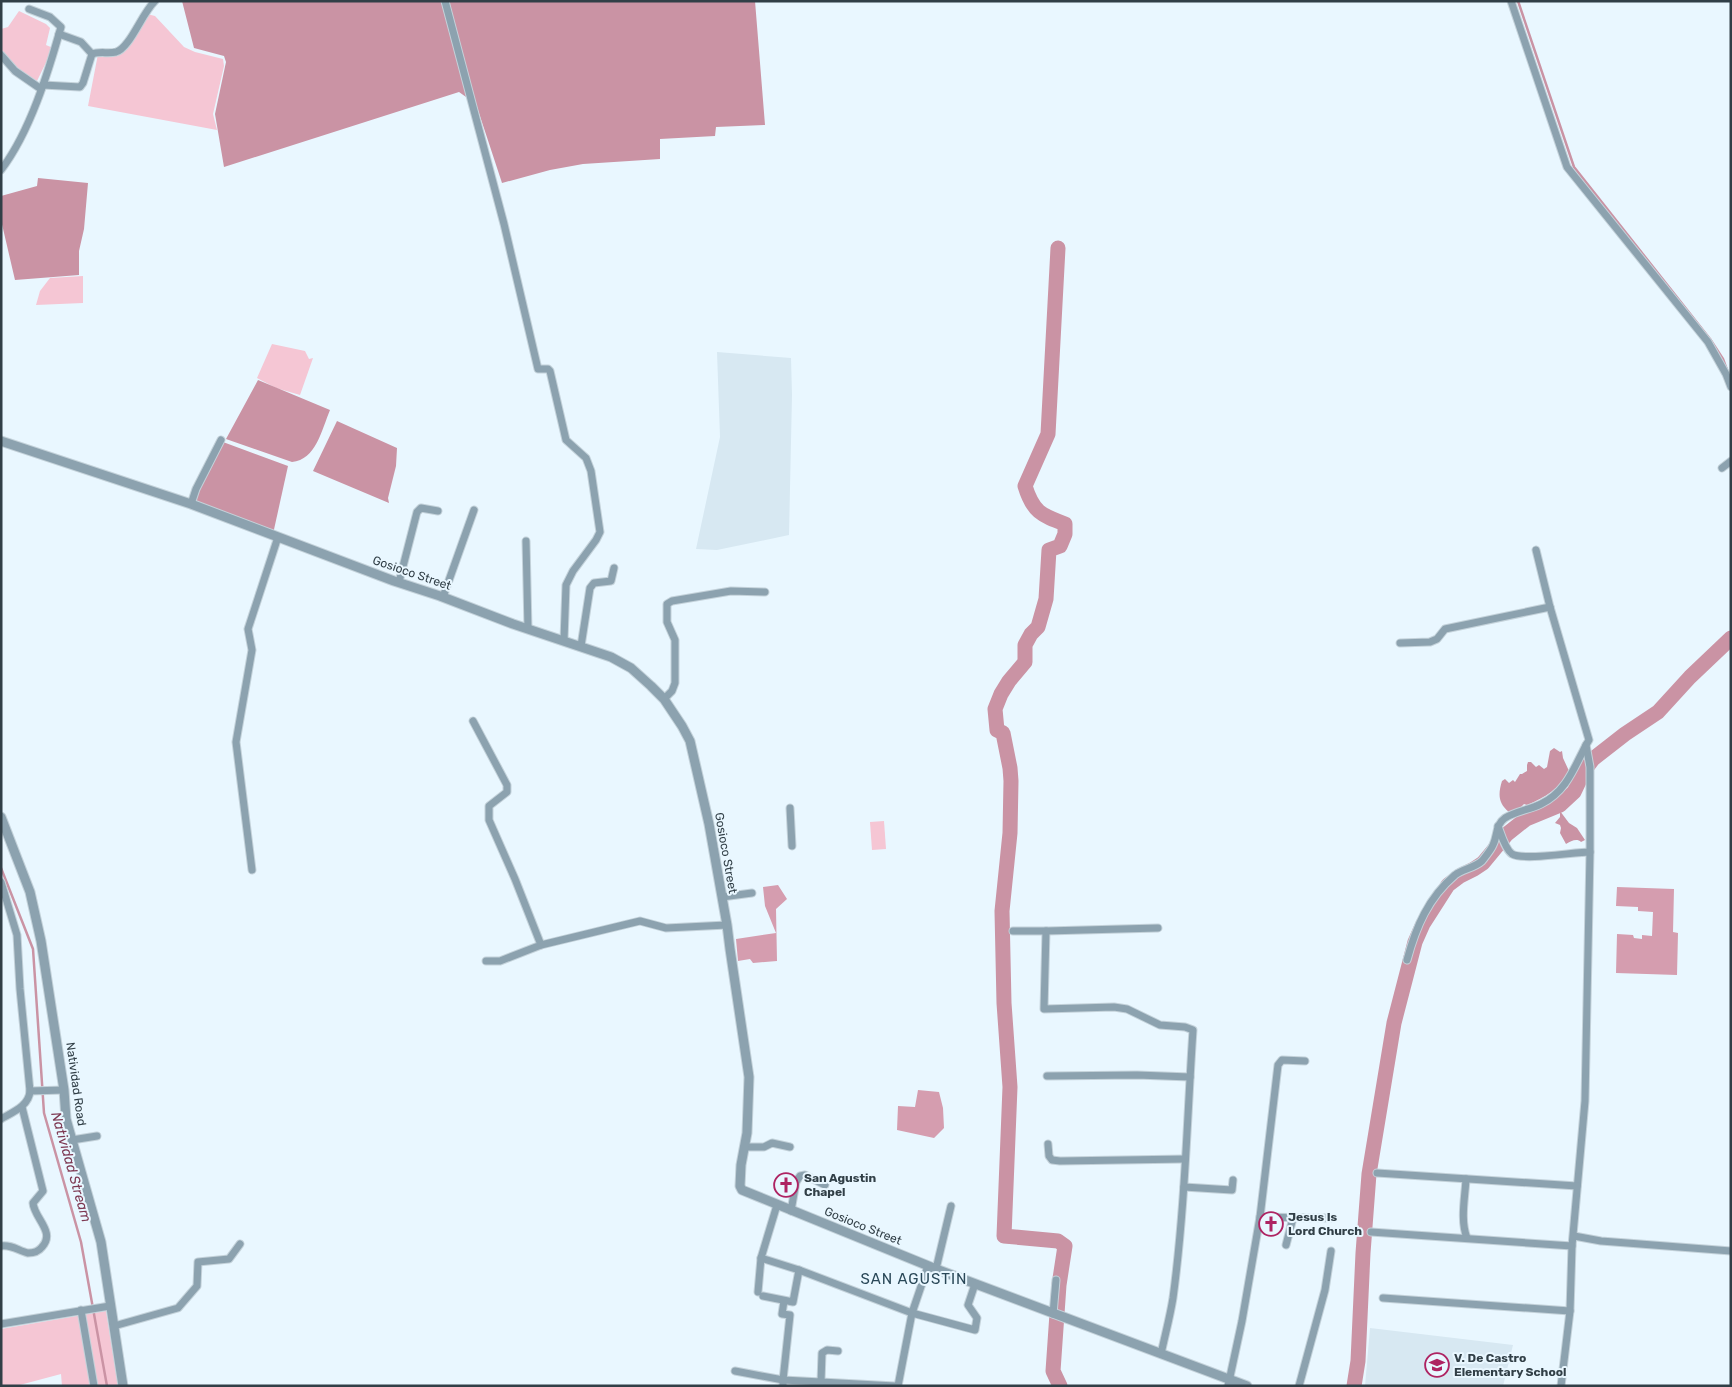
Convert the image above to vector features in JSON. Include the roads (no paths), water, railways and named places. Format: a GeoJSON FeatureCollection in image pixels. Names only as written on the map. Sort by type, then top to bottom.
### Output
{"type":"FeatureCollection","features":[{"type":"Feature","properties":{"kind":"street"},"geometry":{"type":"LineString","coordinates":[[92,54],[119,51],[130,39],[149,6],[155,1]]}},
{"type":"Feature","properties":{"kind":"street"},"geometry":{"type":"LineString","coordinates":[[445,1],[495,188],[538,369],[548,369],[550,371],[566,440],[586,458],[591,471],[600,532],[573,571],[566,585],[564,640]]}},
{"type":"Feature","properties":{"kind":"street"},"geometry":{"type":"LineString","coordinates":[[1511,1],[1567,167],[1708,342],[1731,387]]}},
{"type":"Feature","properties":{"kind":"street"},"geometry":{"type":"LineString","coordinates":[[1,170],[9,160],[23,132],[42,87],[61,27],[50,17],[29,9]]}},
{"type":"Feature","properties":{"kind":"street"},"geometry":{"type":"LineString","coordinates":[[59,34],[81,42],[92,54]]}},
{"type":"Feature","properties":{"kind":"street"},"geometry":{"type":"LineString","coordinates":[[1,55],[15,71],[42,87],[80,87],[92,54]]}},
{"type":"Feature","properties":{"kind":"street"},"geometry":{"type":"LineString","coordinates":[[191,504],[196,489],[221,440]]}},
{"type":"Feature","properties":{"kind":"street","name":"Gosioco Street"},"geometry":{"type":"LineString","coordinates":[[1,441],[191,504],[528,629],[611,657],[631,668],[664,699],[690,741],[709,824],[728,925],[749,1077],[747,1133],[741,1164],[740,1186],[742,1190],[975,1284],[1161,1354],[1229,1383],[1247,1386]]}},
{"type":"Feature","properties":{"kind":"street"},"geometry":{"type":"LineString","coordinates":[[1722,468],[1731,461]]}},
{"type":"Feature","properties":{"kind":"street"},"geometry":{"type":"LineString","coordinates":[[399,582],[417,512],[421,508],[438,511]]}},
{"type":"Feature","properties":{"kind":"street"},"geometry":{"type":"LineString","coordinates":[[443,597],[474,510]]}},
{"type":"Feature","properties":{"kind":"street"},"geometry":{"type":"LineString","coordinates":[[252,870],[236,742],[252,650],[248,629],[278,537]]}},
{"type":"Feature","properties":{"kind":"street"},"geometry":{"type":"LineString","coordinates":[[526,541],[528,629]]}},
{"type":"Feature","properties":{"kind":"street"},"geometry":{"type":"LineString","coordinates":[[1407,960],[1418,923],[1440,888],[1457,873],[1476,865],[1482,860],[1494,845],[1498,826],[1505,818],[1540,804],[1559,792],[1566,784],[1587,748],[1589,740],[1550,607],[1536,550]]}},
{"type":"Feature","properties":{"kind":"street"},"geometry":{"type":"LineString","coordinates":[[581,646],[590,588],[594,583],[611,581],[614,568]]}},
{"type":"Feature","properties":{"kind":"street"},"geometry":{"type":"LineString","coordinates":[[664,699],[672,691],[675,683],[675,640],[667,622],[667,604],[672,601],[731,591],[765,592]]}},
{"type":"Feature","properties":{"kind":"street"},"geometry":{"type":"LineString","coordinates":[[1400,643],[1430,642],[1437,639],[1445,629],[1550,607]]}},
{"type":"Feature","properties":{"kind":"street"},"geometry":{"type":"LineString","coordinates":[[473,721],[507,785],[507,792],[489,806],[489,820],[515,879],[541,946]]}},
{"type":"Feature","properties":{"kind":"street"},"geometry":{"type":"LineString","coordinates":[[1562,1386],[1570,1311],[1572,1246],[1585,1101],[1590,852],[1590,767],[1587,748]]}},
{"type":"Feature","properties":{"kind":"street"},"geometry":{"type":"LineString","coordinates":[[790,808],[792,846]]}},
{"type":"Feature","properties":{"kind":"street","name":"Natividad Road"},"geometry":{"type":"LineString","coordinates":[[1,817],[30,892],[42,941],[64,1090],[66,1118],[101,1242],[106,1306],[114,1326],[123,1386]]}},
{"type":"Feature","properties":{"kind":"street"},"geometry":{"type":"LineString","coordinates":[[1498,826],[1503,840],[1513,854],[1529,857],[1590,852]]}},
{"type":"Feature","properties":{"kind":"street"},"geometry":{"type":"LineString","coordinates":[[1,882],[17,935],[20,989],[34,1091],[22,1107],[1,1119]]}},
{"type":"Feature","properties":{"kind":"street"},"geometry":{"type":"LineString","coordinates":[[722,897],[752,893]]}},
{"type":"Feature","properties":{"kind":"street"},"geometry":{"type":"LineString","coordinates":[[486,961],[500,961],[541,946],[640,921],[666,928],[728,925]]}},
{"type":"Feature","properties":{"kind":"street"},"geometry":{"type":"LineString","coordinates":[[1013,931],[1158,928]]}},
{"type":"Feature","properties":{"kind":"street"},"geometry":{"type":"LineString","coordinates":[[1046,931],[1044,1009],[1114,1007],[1127,1009],[1160,1025],[1185,1027],[1193,1030],[1184,1187],[1172,1300],[1161,1354]]}},
{"type":"Feature","properties":{"kind":"street"},"geometry":{"type":"LineString","coordinates":[[1229,1383],[1260,1217],[1278,1065],[1282,1060],[1305,1061]]}},
{"type":"Feature","properties":{"kind":"street"},"geometry":{"type":"LineString","coordinates":[[1047,1076],[1137,1075],[1190,1077]]}},
{"type":"Feature","properties":{"kind":"street"},"geometry":{"type":"LineString","coordinates":[[34,1091],[64,1090]]}},
{"type":"Feature","properties":{"kind":"street"},"geometry":{"type":"LineString","coordinates":[[1,1246],[29,1253],[39,1250],[47,1236],[41,1219],[33,1208],[33,1203],[43,1191],[22,1107]]}},
{"type":"Feature","properties":{"kind":"street"},"geometry":{"type":"LineString","coordinates":[[72,1140],[98,1136]]}},
{"type":"Feature","properties":{"kind":"street"},"geometry":{"type":"LineString","coordinates":[[745,1147],[764,1147],[772,1143],[790,1146]]}},
{"type":"Feature","properties":{"kind":"street"},"geometry":{"type":"LineString","coordinates":[[1048,1144],[1049,1156],[1052,1160],[1185,1159]]}},
{"type":"Feature","properties":{"kind":"street"},"geometry":{"type":"LineString","coordinates":[[1377,1173],[1577,1186]]}},
{"type":"Feature","properties":{"kind":"street"},"geometry":{"type":"LineString","coordinates":[[791,1211],[798,1178],[805,1175],[824,1185]]}},
{"type":"Feature","properties":{"kind":"street"},"geometry":{"type":"LineString","coordinates":[[1466,1179],[1463,1220],[1467,1238]]}},
{"type":"Feature","properties":{"kind":"street"},"geometry":{"type":"LineString","coordinates":[[1184,1187],[1232,1190],[1233,1180]]}},
{"type":"Feature","properties":{"kind":"street"},"geometry":{"type":"LineString","coordinates":[[776,1205],[761,1258],[761,1294],[793,1302],[799,1270]]}},
{"type":"Feature","properties":{"kind":"street"},"geometry":{"type":"LineString","coordinates":[[735,1371],[783,1383],[821,1382],[896,1386],[912,1313],[932,1267],[951,1206]]}},
{"type":"Feature","properties":{"kind":"street"},"geometry":{"type":"LineString","coordinates":[[1260,1217],[1331,1218]]}},
{"type":"Feature","properties":{"kind":"street"},"geometry":{"type":"LineString","coordinates":[[1286,1245],[1293,1218]]}},
{"type":"Feature","properties":{"kind":"street"},"geometry":{"type":"LineString","coordinates":[[1371,1232],[1572,1246]]}},
{"type":"Feature","properties":{"kind":"street"},"geometry":{"type":"LineString","coordinates":[[1574,1236],[1601,1241],[1731,1251]]}},
{"type":"Feature","properties":{"kind":"street"},"geometry":{"type":"LineString","coordinates":[[114,1326],[178,1308],[197,1286],[198,1262],[229,1259],[240,1244]]}},
{"type":"Feature","properties":{"kind":"street"},"geometry":{"type":"LineString","coordinates":[[1299,1386],[1325,1290],[1330,1251]]}},
{"type":"Feature","properties":{"kind":"street"},"geometry":{"type":"LineString","coordinates":[[761,1258],[799,1270],[912,1313],[976,1330],[977,1318],[968,1305],[975,1284]]}},
{"type":"Feature","properties":{"kind":"street"},"geometry":{"type":"LineString","coordinates":[[1056,1280],[1056,1315]]}},
{"type":"Feature","properties":{"kind":"street"},"geometry":{"type":"LineString","coordinates":[[1383,1298],[1570,1311]]}},
{"type":"Feature","properties":{"kind":"street"},"geometry":{"type":"LineString","coordinates":[[783,1383],[790,1315],[782,1314],[784,1301]]}},
{"type":"Feature","properties":{"kind":"street"},"geometry":{"type":"LineString","coordinates":[[1,1324],[106,1306]]}},
{"type":"Feature","properties":{"kind":"street"},"geometry":{"type":"LineString","coordinates":[[84,1310],[94,1386]]}},
{"type":"Feature","properties":{"kind":"street"},"geometry":{"type":"LineString","coordinates":[[821,1382],[822,1353],[827,1350],[838,1351]]}},
{"type":"Feature","properties":{"kind":"waterway"},"geometry":{"type":"LineString","coordinates":[[1518,1],[1574,167],[1710,339],[1723,359],[1727,370]]}},
{"type":"Feature","properties":{"kind":"waterway"},"geometry":{"type":"LineString","coordinates":[[1058,248],[1048,434],[1025,486],[1031,502],[1039,511],[1065,524],[1065,534],[1060,546],[1049,550],[1046,599],[1038,627],[1031,634],[1025,645],[1025,662],[1009,681],[995,709],[997,730],[1003,733],[1011,781],[1010,833],[1002,911],[1004,1003],[1010,1087],[1004,1236],[1058,1241],[1065,1246],[1059,1285],[1053,1371],[1060,1386]]}},
{"type":"Feature","properties":{"kind":"waterway"},"geometry":{"type":"LineString","coordinates":[[1354,1386],[1358,1361],[1369,1174],[1394,1023],[1415,942],[1423,924],[1448,885],[1483,863],[1507,834],[1526,819],[1560,805],[1574,792],[1584,771],[1593,759],[1625,734],[1658,712],[1690,677],[1731,638]]}},
{"type":"Feature","properties":{"kind":"waterway","name":"Natividad Stream"},"geometry":{"type":"LineString","coordinates":[[1,868],[33,949],[44,1113],[81,1242],[107,1386]]}},
{"type":"Feature","properties":{"kind":"place","name":"San Agustin Chapel"},"geometry":{"type":"Point","coordinates":[786,1185]}},
{"type":"Feature","properties":{"kind":"place","name":"Jesus Is Lord Church"},"geometry":{"type":"Point","coordinates":[1271,1224]}},
{"type":"Feature","properties":{"kind":"place","name":"V. De Castro Elementary School"},"geometry":{"type":"Point","coordinates":[1437,1365]}},
{"type":"Feature","properties":{"kind":"district","name":"SAN AGUSTIN"},"geometry":{"type":"Point","coordinates":[914,1279]}}]}
